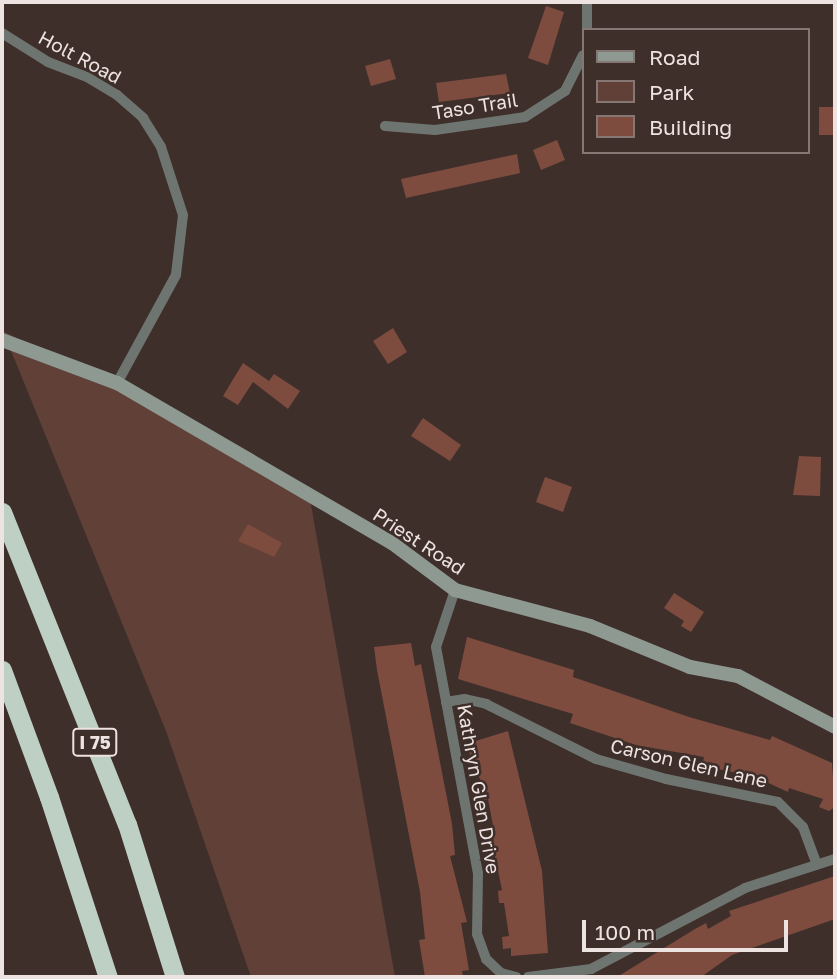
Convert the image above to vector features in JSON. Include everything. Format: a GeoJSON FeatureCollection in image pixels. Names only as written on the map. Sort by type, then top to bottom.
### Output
{"type":"FeatureCollection","features":[{"type":"Feature","properties":{"kind":"highway","name":"I 75"},"geometry":{"type":"LineString","coordinates":[[2,512],[127,824],[175,977]]}},
{"type":"Feature","properties":{"kind":"highway"},"geometry":{"type":"LineString","coordinates":[[2,670],[58,821],[108,977]]}},
{"type":"Feature","properties":{"kind":"street"},"geometry":{"type":"LineString","coordinates":[[587,2],[587,28]]}},
{"type":"Feature","properties":{"kind":"street","name":"Holt Road"},"geometry":{"type":"LineString","coordinates":[[2,33],[48,62],[117,95],[143,118],[161,147],[183,215],[176,275],[117,383]]}},
{"type":"Feature","properties":{"kind":"street","name":"Taso Trail"},"geometry":{"type":"LineString","coordinates":[[385,126],[427,131],[525,117],[565,91],[582,57]]}},
{"type":"Feature","properties":{"kind":"street","name":"Priest Road"},"geometry":{"type":"LineString","coordinates":[[2,340],[117,383],[392,542],[455,590],[590,626],[690,667],[738,676],[835,727]]}},
{"type":"Feature","properties":{"kind":"street","name":"Kathryn Glen Drive"},"geometry":{"type":"LineString","coordinates":[[455,590],[436,647],[478,873],[477,934],[486,959],[501,973],[516,977]]}},
{"type":"Feature","properties":{"kind":"street","name":"Carson Glen Lane"},"geometry":{"type":"LineString","coordinates":[[446,702],[466,699],[486,704],[607,762],[778,802],[803,827],[817,864]]}},
{"type":"Feature","properties":{"kind":"street"},"geometry":{"type":"LineString","coordinates":[[528,977],[591,968],[745,888],[835,859]]}},
{"type":"Feature","properties":{"kind":"green space"},"geometry":{"type":"Polygon","coordinates":[[[3,331],[308,488],[395,977],[251,977],[166,731],[3,331]]]}},
{"type":"Feature","properties":{"kind":"building"},"geometry":{"type":"Polygon","coordinates":[[[546,6],[564,12],[548,65],[528,58],[546,6]]]}},
{"type":"Feature","properties":{"kind":"building"},"geometry":{"type":"Polygon","coordinates":[[[390,59],[396,79],[371,86],[365,66],[390,59]]]}},
{"type":"Feature","properties":{"kind":"building"},"geometry":{"type":"Polygon","coordinates":[[[506,74],[510,93],[439,102],[436,83],[506,74]]]}},
{"type":"Feature","properties":{"kind":"building"},"geometry":{"type":"Polygon","coordinates":[[[819,107],[835,107],[835,135],[819,135],[819,107]]]}},
{"type":"Feature","properties":{"kind":"building"},"geometry":{"type":"Polygon","coordinates":[[[557,140],[565,160],[541,170],[533,150],[557,140]]]}},
{"type":"Feature","properties":{"kind":"building"},"geometry":{"type":"Polygon","coordinates":[[[517,154],[520,173],[406,198],[401,179],[517,154]]]}},
{"type":"Feature","properties":{"kind":"building"},"geometry":{"type":"Polygon","coordinates":[[[393,328],[407,352],[388,364],[373,341],[393,328]]]}},
{"type":"Feature","properties":{"kind":"building"},"geometry":{"type":"Polygon","coordinates":[[[243,363],[269,381],[274,374],[300,391],[288,409],[253,382],[238,405],[223,396],[243,363]]]}},
{"type":"Feature","properties":{"kind":"building"},"geometry":{"type":"Polygon","coordinates":[[[423,418],[461,445],[450,461],[411,436],[423,418]]]}},
{"type":"Feature","properties":{"kind":"building"},"geometry":{"type":"Polygon","coordinates":[[[799,456],[821,457],[820,496],[793,495],[799,456]]]}},
{"type":"Feature","properties":{"kind":"building"},"geometry":{"type":"Polygon","coordinates":[[[545,477],[572,487],[563,512],[536,502],[545,477]]]}},
{"type":"Feature","properties":{"kind":"building"},"geometry":{"type":"Polygon","coordinates":[[[248,524],[282,543],[274,557],[238,541],[248,524]]]}},
{"type":"Feature","properties":{"kind":"building"},"geometry":{"type":"Polygon","coordinates":[[[674,593],[704,612],[691,632],[681,626],[684,621],[664,608],[674,593]]]}},
{"type":"Feature","properties":{"kind":"building"},"geometry":{"type":"Polygon","coordinates":[[[467,637],[574,670],[573,677],[689,717],[770,740],[772,736],[832,763],[835,807],[829,811],[819,807],[823,799],[789,788],[788,792],[753,776],[702,766],[704,757],[636,745],[570,723],[573,714],[458,679],[467,637]]]}},
{"type":"Feature","properties":{"kind":"building"},"geometry":{"type":"Polygon","coordinates":[[[411,643],[415,666],[421,664],[452,824],[455,855],[450,856],[467,922],[461,923],[469,970],[462,971],[463,977],[425,977],[419,940],[425,939],[420,892],[374,647],[411,643]]]}},
{"type":"Feature","properties":{"kind":"building"},"geometry":{"type":"Polygon","coordinates":[[[508,731],[542,871],[548,953],[511,956],[511,948],[503,949],[502,937],[509,936],[504,903],[499,903],[498,891],[502,890],[491,837],[495,836],[488,799],[482,801],[478,789],[483,787],[466,744],[508,731]]]}},
{"type":"Feature","properties":{"kind":"building"},"geometry":{"type":"Polygon","coordinates":[[[835,876],[835,919],[732,955],[701,977],[617,977],[706,923],[708,929],[731,916],[729,911],[835,876]]]}}]}
